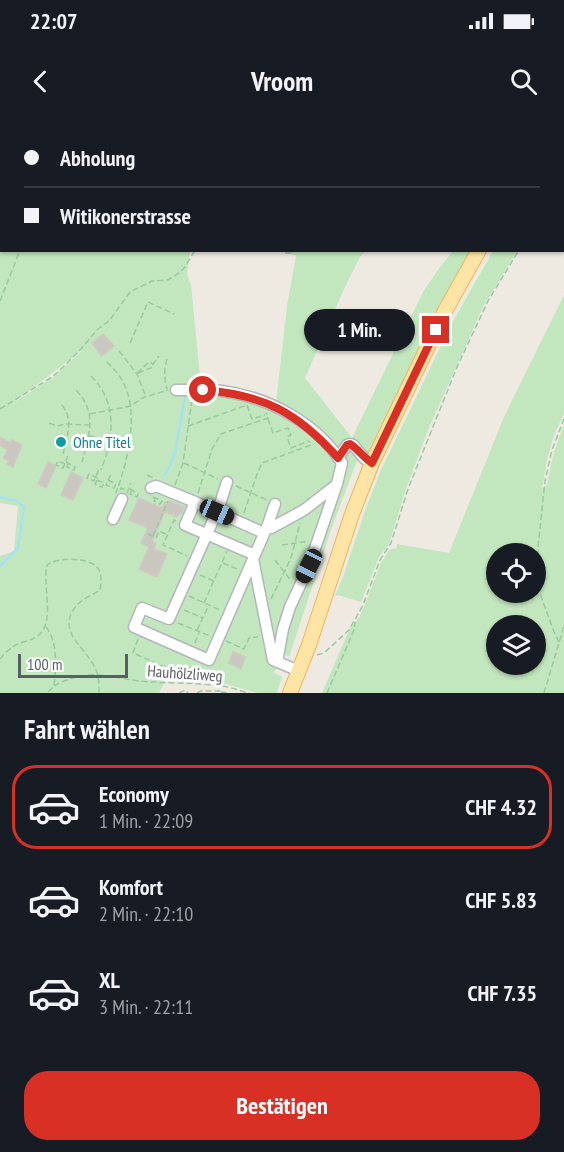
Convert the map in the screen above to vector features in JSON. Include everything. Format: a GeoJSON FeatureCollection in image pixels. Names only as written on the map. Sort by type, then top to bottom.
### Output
{"type":"FeatureCollection","features":[{"type":"Feature","properties":{"kind":"main road"},"geometry":{"type":"LineString","coordinates":[[290,693],[372,463],[445,310],[478,252]]}},
{"type":"Feature","properties":{"kind":"lane"},"geometry":{"type":"LineString","coordinates":[[172,390],[224,391],[262,401],[303,424],[322,440],[342,464],[319,539],[290,607],[277,662]]}},
{"type":"Feature","properties":{"kind":"lane"},"geometry":{"type":"LineString","coordinates":[[338,458],[350,444],[372,463]]}},
{"type":"Feature","properties":{"kind":"lane"},"geometry":{"type":"LineString","coordinates":[[227,482],[217,512],[169,619],[142,608],[134,627],[209,660],[266,530],[275,504]]}},
{"type":"Feature","properties":{"kind":"lane"},"geometry":{"type":"LineString","coordinates":[[153,493],[156,486],[170,497],[195,502],[240,522],[266,530],[304,510],[337,484]]}},
{"type":"Feature","properties":{"kind":"lane"},"geometry":{"type":"LineString","coordinates":[[113,519],[119,497]]}},
{"type":"Feature","properties":{"kind":"lane"},"geometry":{"type":"LineString","coordinates":[[195,502],[186,525],[254,557]]}},
{"type":"Feature","properties":{"kind":"lane"},"geometry":{"type":"LineString","coordinates":[[254,557],[273,660],[299,671]]}},
{"type":"Feature","properties":{"kind":"path"},"geometry":{"type":"LineString","coordinates":[[0,301],[19,252]]}},
{"type":"Feature","properties":{"kind":"path"},"geometry":{"type":"LineString","coordinates":[[0,409],[52,377],[98,329],[109,321],[130,292],[152,281],[168,280],[185,267],[194,252]]}},
{"type":"Feature","properties":{"kind":"path"},"geometry":{"type":"LineString","coordinates":[[285,253],[292,252]]}},
{"type":"Feature","properties":{"kind":"path"},"geometry":{"type":"LineString","coordinates":[[316,655],[324,652],[349,630],[355,621],[380,560],[391,543],[408,489],[457,367],[488,301],[518,252]]}},
{"type":"Feature","properties":{"kind":"path"},"geometry":{"type":"LineString","coordinates":[[130,344],[148,302],[174,314]]}},
{"type":"Feature","properties":{"kind":"path"},"geometry":{"type":"LineString","coordinates":[[119,351],[136,374],[146,397]]}},
{"type":"Feature","properties":{"kind":"path"},"geometry":{"type":"LineString","coordinates":[[136,374],[153,368],[159,356]]}},
{"type":"Feature","properties":{"kind":"path"},"geometry":{"type":"LineString","coordinates":[[90,414],[130,406],[146,397],[172,390],[164,379],[167,359]]}},
{"type":"Feature","properties":{"kind":"path"},"geometry":{"type":"LineString","coordinates":[[107,362],[122,380],[130,406],[131,423],[127,457],[119,497]]}},
{"type":"Feature","properties":{"kind":"path"},"geometry":{"type":"LineString","coordinates":[[136,374],[149,362],[153,364]]}},
{"type":"Feature","properties":{"kind":"path"},"geometry":{"type":"LineString","coordinates":[[91,376],[103,390],[111,419],[109,439],[96,478]]}},
{"type":"Feature","properties":{"kind":"path"},"geometry":{"type":"LineString","coordinates":[[76,390],[83,398],[90,414],[90,425],[82,462]]}},
{"type":"Feature","properties":{"kind":"path"},"geometry":{"type":"LineString","coordinates":[[153,536],[183,463],[193,390]]}},
{"type":"Feature","properties":{"kind":"path"},"geometry":{"type":"LineString","coordinates":[[240,522],[262,463],[311,445],[309,441],[291,448],[287,437],[291,435],[288,428],[273,433],[262,401]]}},
{"type":"Feature","properties":{"kind":"path"},"geometry":{"type":"LineString","coordinates":[[62,405],[67,412],[69,424],[63,454]]}},
{"type":"Feature","properties":{"kind":"path"},"geometry":{"type":"LineString","coordinates":[[187,426],[247,405],[252,419],[267,414]]}},
{"type":"Feature","properties":{"kind":"path"},"geometry":{"type":"LineString","coordinates":[[195,502],[212,449],[221,434],[268,418]]}},
{"type":"Feature","properties":{"kind":"path"},"geometry":{"type":"LineString","coordinates":[[564,419],[552,450],[545,481],[538,547],[539,591],[554,632],[560,642],[564,643]]}},
{"type":"Feature","properties":{"kind":"path"},"geometry":{"type":"LineString","coordinates":[[49,423],[57,426],[90,425]]}},
{"type":"Feature","properties":{"kind":"path"},"geometry":{"type":"LineString","coordinates":[[88,436],[109,439]]}},
{"type":"Feature","properties":{"kind":"path"},"geometry":{"type":"LineString","coordinates":[[66,463],[68,456]]}},
{"type":"Feature","properties":{"kind":"path"},"geometry":{"type":"LineString","coordinates":[[108,480],[111,474]]}},
{"type":"Feature","properties":{"kind":"path"},"geometry":{"type":"LineString","coordinates":[[270,601],[291,558],[304,510]]}},
{"type":"Feature","properties":{"kind":"path"},"geometry":{"type":"LineString","coordinates":[[186,525],[174,520],[163,545],[196,560]]}},
{"type":"Feature","properties":{"kind":"path"},"geometry":{"type":"LineString","coordinates":[[147,534],[156,538],[159,531],[168,535]]}},
{"type":"Feature","properties":{"kind":"path"},"geometry":{"type":"LineString","coordinates":[[282,545],[319,539]]}},
{"type":"Feature","properties":{"kind":"path"},"geometry":{"type":"LineString","coordinates":[[204,603],[229,544]]}},
{"type":"Feature","properties":{"kind":"path"},"geometry":{"type":"LineString","coordinates":[[0,658],[16,645],[39,635],[45,626],[48,601],[45,581],[47,564],[60,560],[94,564],[102,586],[100,590],[77,604],[68,620],[71,634],[92,662],[97,675],[99,693]]}},
{"type":"Feature","properties":{"kind":"path"},"geometry":{"type":"LineString","coordinates":[[275,560],[297,590]]}},
{"type":"Feature","properties":{"kind":"path"},"geometry":{"type":"LineString","coordinates":[[222,562],[247,574]]}},
{"type":"Feature","properties":{"kind":"path"},"geometry":{"type":"LineString","coordinates":[[190,571],[214,581]]}},
{"type":"Feature","properties":{"kind":"path"},"geometry":{"type":"LineString","coordinates":[[181,593],[229,614]]}},
{"type":"Feature","properties":{"kind":"path"},"geometry":{"type":"LineString","coordinates":[[191,652],[208,604]]}},
{"type":"Feature","properties":{"kind":"path"},"geometry":{"type":"LineString","coordinates":[[175,606],[202,618]]}},
{"type":"Feature","properties":{"kind":"path"},"geometry":{"type":"LineString","coordinates":[[169,619],[244,649],[249,639],[268,636]]}},
{"type":"Feature","properties":{"kind":"path"},"geometry":{"type":"LineString","coordinates":[[327,693],[354,630],[355,621]]}},
{"type":"Feature","properties":{"kind":"path"},"geometry":{"type":"LineString","coordinates":[[45,626],[51,633],[55,658],[54,686]]}},
{"type":"Feature","properties":{"kind":"path"},"geometry":{"type":"LineString","coordinates":[[544,693],[564,626]]}},
{"type":"Feature","properties":{"kind":"path"},"geometry":{"type":"LineString","coordinates":[[142,630],[133,653],[165,667],[204,669],[209,660]]}},
{"type":"Feature","properties":{"kind":"path","name":"Hauhölzliweg"},"geometry":{"type":"LineString","coordinates":[[47,693],[54,686],[67,680],[87,675],[119,676],[137,681],[225,686],[249,693]]}},
{"type":"Feature","properties":{"kind":"path"},"geometry":{"type":"LineString","coordinates":[[179,693],[185,690],[188,693]]}},
{"type":"Feature","properties":{"kind":"path"},"geometry":{"type":"LineString","coordinates":[[197,693],[201,691],[229,693]]}},
{"type":"Feature","properties":{"kind":"green space"},"geometry":{"type":"Polygon","coordinates":[[[0,252],[190,252],[187,274],[191,285],[201,386],[276,403],[287,306],[296,256],[286,252],[364,252],[344,289],[305,378],[352,438],[423,292],[452,252],[472,252],[369,455],[362,453],[356,463],[289,657],[283,653],[274,673],[282,677],[277,693],[258,693],[226,684],[165,681],[159,693],[0,693],[0,556],[14,551],[18,506],[0,503],[0,252]],[[82,350],[12,404],[53,377],[82,350]]]}},
{"type":"Feature","properties":{"kind":"green space"},"geometry":{"type":"Polygon","coordinates":[[[492,252],[516,252],[483,307],[428,430],[389,544],[379,557],[361,602],[335,596],[381,470],[452,323],[492,252]]]}},
{"type":"Feature","properties":{"kind":"green space"},"geometry":{"type":"Polygon","coordinates":[[[564,295],[564,414],[554,435],[542,489],[547,484],[554,452],[564,425],[564,693],[322,693],[349,630],[359,618],[381,563],[389,550],[396,548],[397,544],[449,553],[504,417],[564,295]]]}},
{"type":"Feature","properties":{"kind":"building"},"geometry":{"type":"Polygon","coordinates":[[[103,334],[114,346],[102,356],[92,343],[103,334]]]}},
{"type":"Feature","properties":{"kind":"building"},"geometry":{"type":"Polygon","coordinates":[[[0,437],[11,443],[12,440],[22,445],[13,467],[3,458],[8,450],[0,445],[0,437]]]}},
{"type":"Feature","properties":{"kind":"building"},"geometry":{"type":"Polygon","coordinates":[[[48,462],[56,466],[46,488],[38,484],[48,462]]]}},
{"type":"Feature","properties":{"kind":"building"},"geometry":{"type":"Polygon","coordinates":[[[71,472],[83,478],[73,500],[61,495],[71,472]]]}},
{"type":"Feature","properties":{"kind":"building"},"geometry":{"type":"Polygon","coordinates":[[[139,498],[162,508],[165,502],[170,501],[184,507],[177,517],[165,512],[152,541],[156,543],[154,549],[167,554],[157,577],[139,569],[149,547],[141,543],[148,528],[129,520],[139,498]]]}},
{"type":"Feature","properties":{"kind":"building"},"geometry":{"type":"Polygon","coordinates":[[[233,652],[245,657],[241,669],[229,663],[233,652]]]}},
{"type":"Feature","properties":{"kind":"waterway"},"geometry":{"type":"LineString","coordinates":[[164,475],[176,447],[186,395]]}},
{"type":"Feature","properties":{"kind":"waterway"},"geometry":{"type":"LineString","coordinates":[[0,497],[17,501],[24,507],[18,548],[0,566]]}},
{"type":"Feature","properties":{"kind":"place","name":"Ohne Titel"},"geometry":{"type":"Point","coordinates":[61,442]}},
{"type":"Feature","properties":{"kind":"route"},"geometry":{"type":"LineString","coordinates":[[203,390],[224,391],[262,401],[303,424],[338,458],[350,444],[372,463],[436,330]]}}]}
